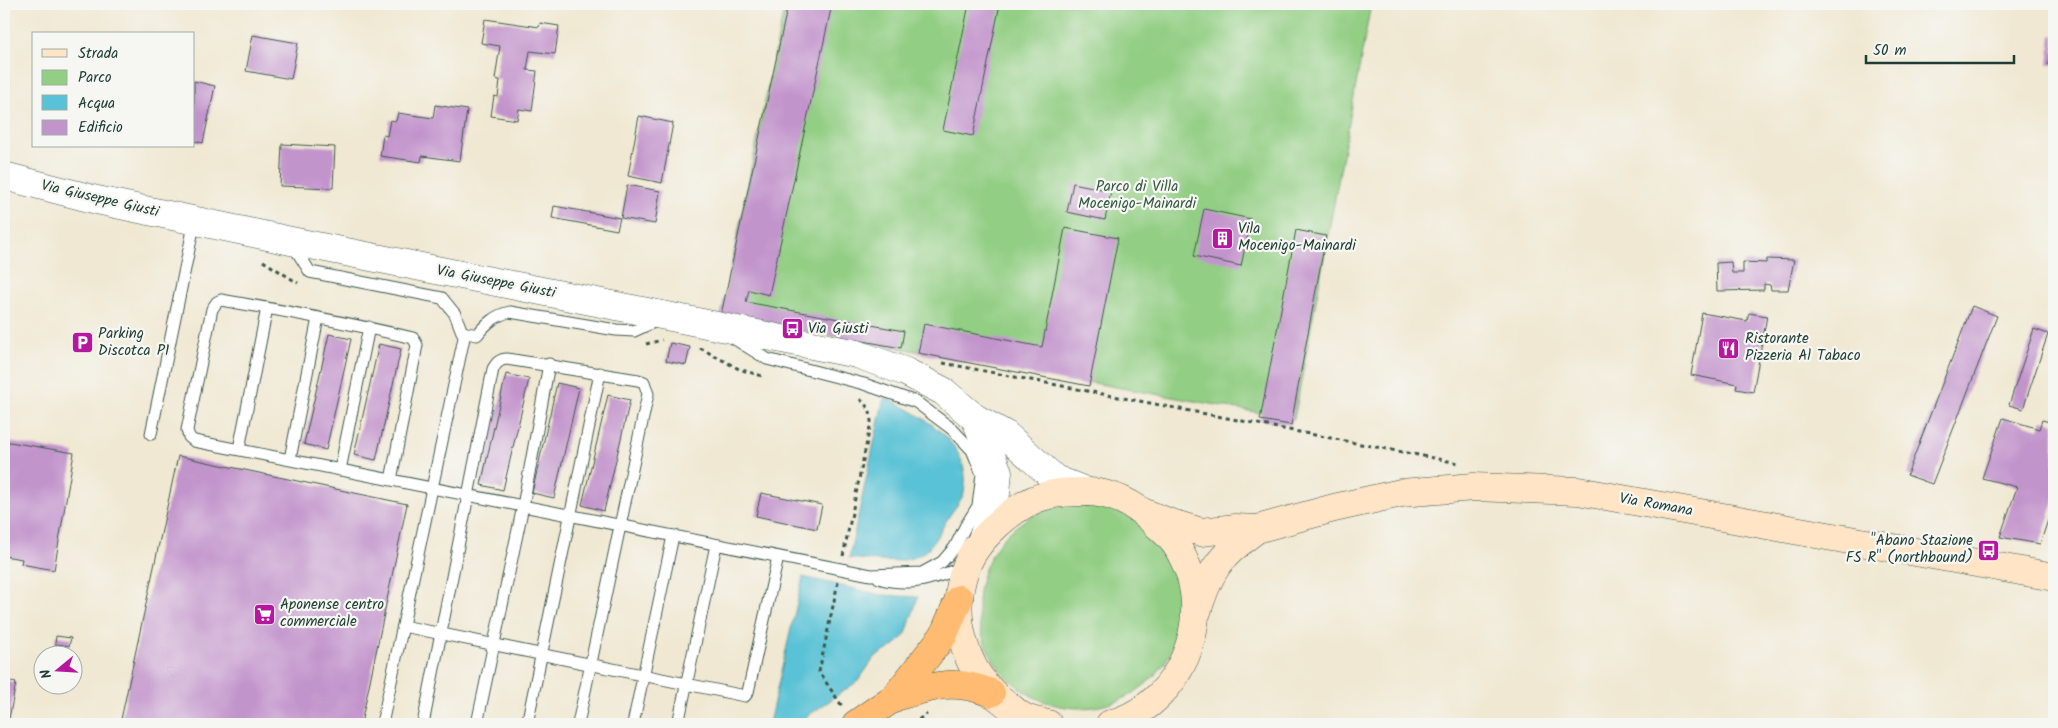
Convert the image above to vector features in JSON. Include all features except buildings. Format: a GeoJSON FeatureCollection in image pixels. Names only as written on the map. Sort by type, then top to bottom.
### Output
{"type":"FeatureCollection","features":[{"type":"Feature","properties":{"kind":"highway"},"geometry":{"type":"LineString","coordinates":[[856,724],[895,697],[943,636],[959,599]]}},
{"type":"Feature","properties":{"kind":"highway"},"geometry":{"type":"LineString","coordinates":[[895,697],[932,686],[958,684],[992,693]]}},
{"type":"Feature","properties":{"kind":"main road","name":"Via Romana"},"geometry":{"type":"LineString","coordinates":[[1145,513],[1201,532],[1236,528],[1257,529],[1334,508],[1402,493],[1474,487],[1578,491],[2054,577]]}},
{"type":"Feature","properties":{"kind":"main road"},"geometry":{"type":"LineString","coordinates":[[1048,724],[1024,717],[992,693],[971,665],[960,633],[959,599],[966,566],[982,539],[1011,511],[1048,495],[1088,492],[1108,496],[1127,503],[1145,513],[1174,542],[1191,578],[1196,619]]}},
{"type":"Feature","properties":{"kind":"main road","name":"Via Romana"},"geometry":{"type":"LineString","coordinates":[[1110,724],[1143,715],[1172,682],[1188,652],[1204,588],[1218,562],[1239,542],[1257,529]]}},
{"type":"Feature","properties":{"kind":"street","name":"Via Giuseppe Giusti"},"geometry":{"type":"LineString","coordinates":[[4,176],[97,200],[291,241],[857,354],[906,372],[943,391],[975,418],[1006,435],[1055,479],[1088,492]]}},
{"type":"Feature","properties":{"kind":"street","name":"Via Giuseppe Giusti"},"geometry":{"type":"LineString","coordinates":[[975,418],[998,472],[995,504],[982,539]]}},
{"type":"Feature","properties":{"kind":"lane"},"geometry":{"type":"LineString","coordinates":[[151,434],[195,220]]}},
{"type":"Feature","properties":{"kind":"lane"},"geometry":{"type":"LineString","coordinates":[[291,241],[310,272],[442,298],[455,314],[462,332],[477,336],[488,322],[503,313],[510,312],[616,330],[634,331],[668,316]]}},
{"type":"Feature","properties":{"kind":"lane"},"geometry":{"type":"LineString","coordinates":[[391,480],[417,345],[413,338],[221,300],[215,304],[212,309],[187,430],[189,438],[194,442],[238,449],[469,496],[871,575],[894,582],[920,582],[966,566]]}},
{"type":"Feature","properties":{"kind":"lane"},"geometry":{"type":"LineString","coordinates":[[238,449],[266,308]]}},
{"type":"Feature","properties":{"kind":"lane"},"geometry":{"type":"LineString","coordinates":[[290,460],[318,318]]}},
{"type":"Feature","properties":{"kind":"lane"},"geometry":{"type":"LineString","coordinates":[[713,325],[767,359],[864,384],[916,402],[952,429],[972,450],[982,474],[978,506],[955,548],[942,562],[922,572],[871,575]]}},
{"type":"Feature","properties":{"kind":"lane"},"geometry":{"type":"LineString","coordinates":[[340,470],[369,328]]}},
{"type":"Feature","properties":{"kind":"lane"},"geometry":{"type":"LineString","coordinates":[[382,724],[466,333]]}},
{"type":"Feature","properties":{"kind":"lane"},"geometry":{"type":"LineString","coordinates":[[423,724],[493,369],[502,359],[549,364],[644,382],[648,394],[578,724]]}},
{"type":"Feature","properties":{"kind":"lane"},"geometry":{"type":"LineString","coordinates":[[476,724],[523,506],[549,364]]}},
{"type":"Feature","properties":{"kind":"lane"},"geometry":{"type":"LineString","coordinates":[[527,724],[600,374]]}},
{"type":"Feature","properties":{"kind":"lane"},"geometry":{"type":"LineString","coordinates":[[633,724],[673,536]]}},
{"type":"Feature","properties":{"kind":"lane"},"geometry":{"type":"LineString","coordinates":[[678,724],[716,545]]}},
{"type":"Feature","properties":{"kind":"lane"},"geometry":{"type":"LineString","coordinates":[[403,626],[745,696],[748,692],[778,557]]}},
{"type":"Feature","properties":{"kind":"path"},"geometry":{"type":"LineString","coordinates":[[941,363],[1468,465]]}},
{"type":"Feature","properties":{"kind":"path"},"geometry":{"type":"LineString","coordinates":[[842,562],[869,435],[870,410]]}},
{"type":"Feature","properties":{"kind":"path"},"geometry":{"type":"LineString","coordinates":[[836,591],[819,672],[836,697]]}},
{"type":"Feature","properties":{"kind":"green space","name":"Parco di Villa Mocenigo-Mainardi"},"geometry":{"type":"Polygon","coordinates":[[[785,4],[1371,4],[1294,419],[721,316],[785,4]]]}},
{"type":"Feature","properties":{"kind":"green space"},"geometry":{"type":"Polygon","coordinates":[[[1080,504],[1100,506],[1119,512],[1136,521],[1152,534],[1165,550],[1174,567],[1180,586],[1182,606],[1180,626],[1174,645],[1165,662],[1152,678],[1136,691],[1119,700],[1100,706],[1080,708],[1060,706],[1041,700],[1024,691],[1008,678],[995,662],[986,645],[980,626],[978,606],[980,586],[986,567],[995,550],[1008,534],[1024,521],[1041,512],[1060,506],[1080,504]]]}},
{"type":"Feature","properties":{"kind":"water"},"geometry":{"type":"Polygon","coordinates":[[[884,397],[928,422],[953,445],[961,459],[965,475],[964,492],[934,541],[924,552],[907,560],[897,561],[849,558],[884,397]]]}},
{"type":"Feature","properties":{"kind":"water"},"geometry":{"type":"Polygon","coordinates":[[[803,577],[881,595],[918,597],[906,634],[894,646],[875,657],[858,681],[796,724],[771,724],[769,723],[803,577]]]}},
{"type":"Feature","properties":{"kind":"place","name":"Vila Mocenigo-Mainardi"},"geometry":{"type":"Point","coordinates":[1222,238]}},
{"type":"Feature","properties":{"kind":"place","name":"Via Giusti"},"geometry":{"type":"Point","coordinates":[792,329]}},
{"type":"Feature","properties":{"kind":"place","name":"Parking Discotca P1"},"geometry":{"type":"Point","coordinates":[82,343]}},
{"type":"Feature","properties":{"kind":"place","name":"Ristorante Pizzeria Al Tabaco"},"geometry":{"type":"Point","coordinates":[1729,348]}},
{"type":"Feature","properties":{"kind":"place","name":"\"Abano Stazione FS R\" (northbound)"},"geometry":{"type":"Point","coordinates":[1989,550]}},
{"type":"Feature","properties":{"kind":"place","name":"Aponense centro commerciale"},"geometry":{"type":"Point","coordinates":[264,614]}}]}
